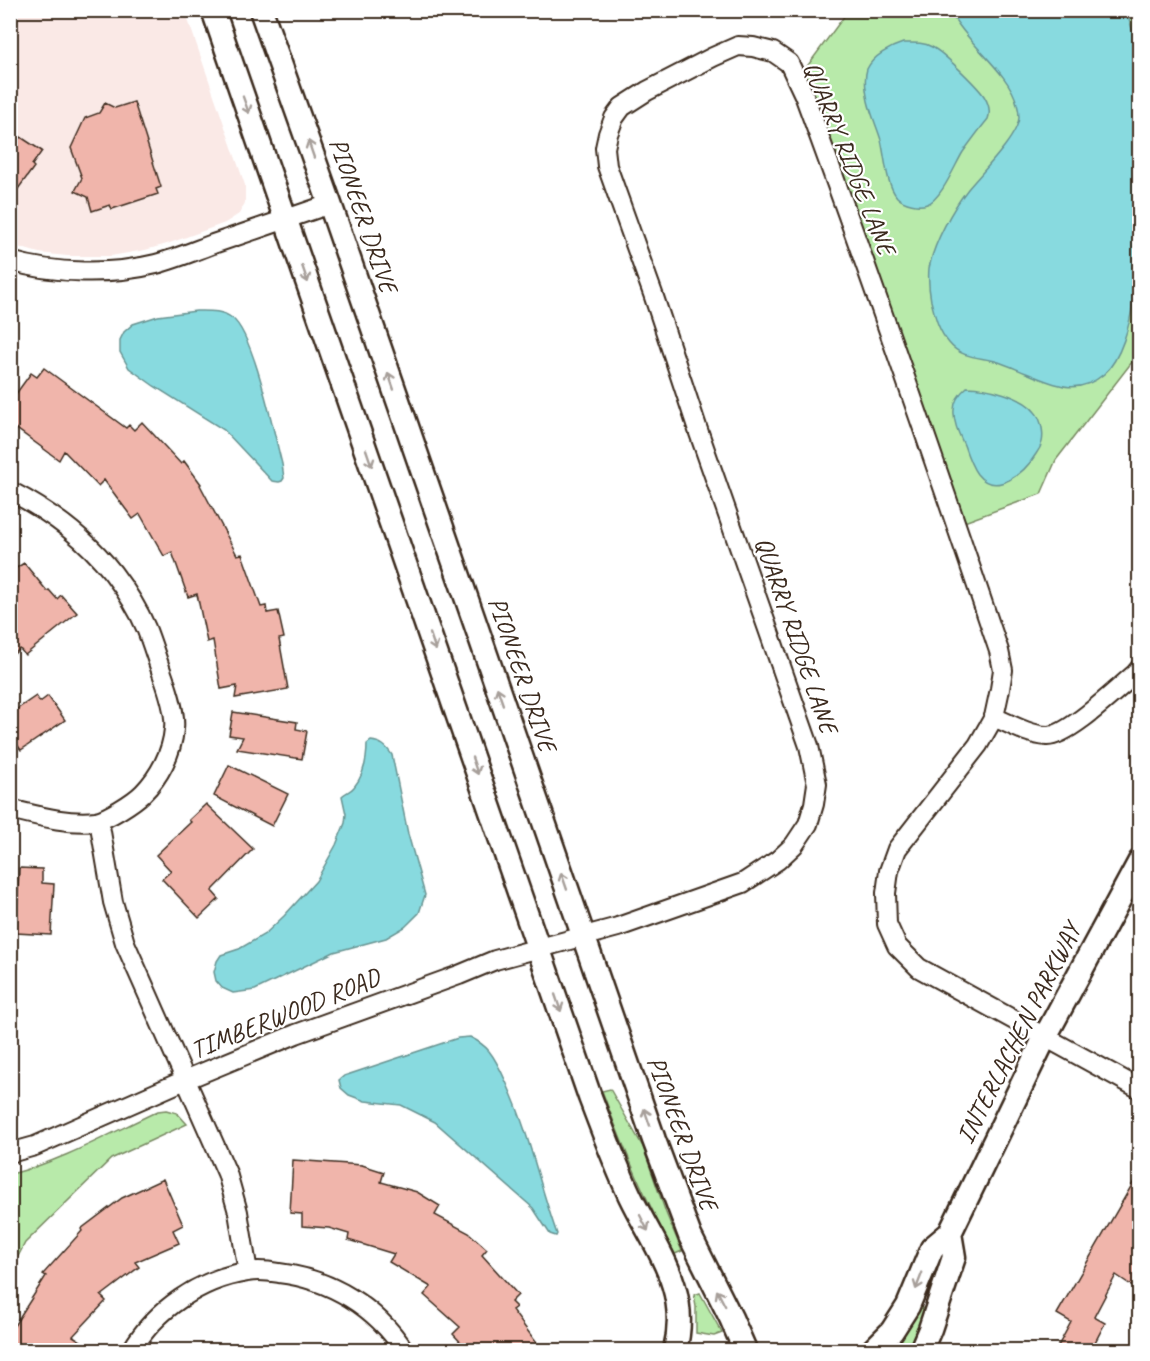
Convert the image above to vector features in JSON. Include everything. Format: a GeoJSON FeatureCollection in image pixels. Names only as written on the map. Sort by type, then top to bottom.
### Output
{"type":"FeatureCollection","features":[{"type":"Feature","properties":{"kind":"street"},"geometry":{"type":"LineString","coordinates":[[213,10],[590,1097],[615,1162],[674,1284],[678,1300],[679,1323],[675,1350]]}},
{"type":"Feature","properties":{"kind":"street","name":"PIONEER DRIVE"},"geometry":{"type":"LineString","coordinates":[[261,10],[678,1206],[690,1236],[746,1350]]}},
{"type":"Feature","properties":{"kind":"street","name":"QUARRY RIDGE LANE"},"geometry":{"type":"LineString","coordinates":[[584,936],[618,927],[743,884],[778,860],[794,845],[808,824],[814,804],[817,784],[809,746],[607,166],[605,148],[614,118],[622,107],[633,99],[738,46],[753,47],[773,52],[789,63],[804,95],[876,294],[999,651],[1003,670],[994,717],[978,745],[897,849],[886,893],[887,924],[897,946],[919,968],[1140,1089]]}},
{"type":"Feature","properties":{"kind":"street"},"geometry":{"type":"LineString","coordinates":[[10,261],[54,270],[84,271],[157,264],[330,204]]}},
{"type":"Feature","properties":{"kind":"street"},"geometry":{"type":"LineString","coordinates":[[10,491],[36,504],[65,524],[112,573],[129,597],[145,626],[170,698],[174,728],[168,755],[154,781],[135,801],[99,820],[70,822],[47,819],[10,809]]}},
{"type":"Feature","properties":{"kind":"street"},"geometry":{"type":"LineString","coordinates":[[994,717],[1038,735],[1051,737],[1083,718],[1140,668]]}},
{"type":"Feature","properties":{"kind":"street"},"geometry":{"type":"LineString","coordinates":[[99,820],[113,902],[125,943],[224,1164],[233,1189],[248,1272]]}},
{"type":"Feature","properties":{"kind":"street","name":"INTERLACHEN PARKWAY"},"geometry":{"type":"LineString","coordinates":[[873,1350],[885,1340],[902,1317],[914,1295],[932,1248],[950,1233],[1045,1037],[1140,861]]}},
{"type":"Feature","properties":{"kind":"street","name":"TIMBERWOOD ROAD"},"geometry":{"type":"LineString","coordinates":[[10,1153],[35,1146],[296,1034],[495,960],[584,936]]}},
{"type":"Feature","properties":{"kind":"street","name":"INTERLACHEN PARKWAY"},"geometry":{"type":"LineString","coordinates":[[921,1350],[954,1257],[950,1233]]}},
{"type":"Feature","properties":{"kind":"street"},"geometry":{"type":"LineString","coordinates":[[132,1350],[150,1326],[182,1298],[206,1284],[248,1272],[273,1272],[298,1276],[319,1282],[343,1293],[382,1322],[404,1350]]}},
{"type":"Feature","properties":{"kind":"shaded area"},"geometry":{"type":"Polygon","coordinates":[[[11,11],[185,11],[245,185],[245,203],[239,214],[225,223],[167,244],[111,256],[67,256],[39,253],[11,245],[11,11]]]}},
{"type":"Feature","properties":{"kind":"green space"},"geometry":{"type":"Polygon","coordinates":[[[848,11],[1139,11],[1139,353],[1056,460],[1041,494],[956,525],[797,80],[848,11]]]}},
{"type":"Feature","properties":{"kind":"green space"},"geometry":{"type":"Polygon","coordinates":[[[610,1089],[643,1147],[682,1251],[675,1254],[645,1194],[610,1112],[602,1091],[610,1089]]]}},
{"type":"Feature","properties":{"kind":"green space"},"geometry":{"type":"Polygon","coordinates":[[[166,1110],[177,1113],[187,1124],[111,1159],[25,1243],[11,1270],[11,1174],[67,1155],[158,1111],[166,1110]]]}},
{"type":"Feature","properties":{"kind":"green space"},"geometry":{"type":"Polygon","coordinates":[[[700,1293],[722,1333],[714,1336],[696,1333],[694,1295],[700,1293]]]}},
{"type":"Feature","properties":{"kind":"green space"},"geometry":{"type":"Polygon","coordinates":[[[918,1307],[926,1309],[911,1350],[887,1350],[918,1307]]]}},
{"type":"Feature","properties":{"kind":"water"},"geometry":{"type":"Polygon","coordinates":[[[1125,10],[1131,25],[1138,78],[1134,299],[1127,330],[1115,360],[1104,374],[1084,385],[1075,387],[1056,384],[999,362],[959,352],[949,343],[937,323],[931,301],[929,280],[929,268],[935,248],[956,206],[1005,145],[1017,126],[1019,118],[1014,94],[1009,85],[949,11],[1125,10]]]}},
{"type":"Feature","properties":{"kind":"water"},"geometry":{"type":"Polygon","coordinates":[[[903,43],[925,44],[937,50],[980,91],[989,110],[988,119],[963,152],[942,189],[932,201],[924,205],[904,201],[893,191],[866,89],[866,73],[873,60],[903,43]]]}},
{"type":"Feature","properties":{"kind":"water"},"geometry":{"type":"Polygon","coordinates":[[[196,311],[215,312],[232,318],[248,343],[262,386],[282,464],[284,478],[282,481],[272,481],[224,430],[129,368],[120,352],[120,340],[124,332],[133,324],[158,316],[196,311]]]}},
{"type":"Feature","properties":{"kind":"water"},"geometry":{"type":"Polygon","coordinates":[[[967,387],[994,391],[1013,397],[1029,406],[1039,418],[1043,436],[1040,448],[1025,468],[1009,480],[993,484],[985,481],[971,464],[954,414],[956,400],[967,387]]]}},
{"type":"Feature","properties":{"kind":"water"},"geometry":{"type":"Polygon","coordinates":[[[371,741],[383,745],[392,755],[408,834],[425,895],[419,913],[405,927],[386,938],[334,952],[255,990],[233,993],[222,988],[216,981],[214,972],[221,955],[239,949],[265,934],[316,881],[345,823],[346,814],[342,796],[353,788],[363,772],[367,744],[371,741]]]}},
{"type":"Feature","properties":{"kind":"water"},"geometry":{"type":"Polygon","coordinates":[[[470,1037],[489,1051],[515,1102],[556,1236],[550,1234],[533,1208],[435,1122],[401,1105],[365,1101],[349,1095],[341,1088],[339,1080],[344,1076],[458,1038],[470,1037]]]}},
{"type":"Feature","properties":{"kind":"building"},"geometry":{"type":"Polygon","coordinates":[[[134,102],[161,187],[156,189],[158,194],[112,209],[110,205],[92,211],[88,197],[75,191],[82,178],[71,148],[85,118],[99,113],[105,103],[115,108],[134,102]]]}},
{"type":"Feature","properties":{"kind":"building"},"geometry":{"type":"Polygon","coordinates":[[[10,130],[42,151],[32,165],[34,167],[10,200],[10,130]]]}},
{"type":"Feature","properties":{"kind":"building"},"geometry":{"type":"Polygon","coordinates":[[[44,368],[126,428],[129,425],[134,430],[142,422],[181,464],[184,461],[201,484],[237,555],[242,554],[261,607],[266,606],[267,613],[278,611],[284,638],[279,639],[288,689],[235,698],[237,686],[221,689],[213,640],[207,642],[197,594],[188,597],[172,552],[164,556],[140,514],[133,519],[104,480],[98,486],[64,451],[59,460],[10,424],[10,402],[31,373],[37,377],[44,368]]]}},
{"type":"Feature","properties":{"kind":"building"},"geometry":{"type":"Polygon","coordinates":[[[24,563],[47,591],[49,590],[57,599],[61,595],[77,613],[25,655],[20,649],[10,657],[10,572],[24,563]]]}},
{"type":"Feature","properties":{"kind":"building"},"geometry":{"type":"Polygon","coordinates":[[[36,696],[40,702],[48,696],[65,720],[21,750],[10,735],[10,714],[36,696]]]}},
{"type":"Feature","properties":{"kind":"building"},"geometry":{"type":"Polygon","coordinates":[[[233,712],[297,722],[296,729],[307,731],[302,759],[237,749],[243,737],[229,735],[233,712]]]}},
{"type":"Feature","properties":{"kind":"building"},"geometry":{"type":"Polygon","coordinates":[[[229,765],[288,794],[272,826],[214,796],[229,765]]]}},
{"type":"Feature","properties":{"kind":"building"},"geometry":{"type":"Polygon","coordinates":[[[206,804],[253,849],[212,891],[219,899],[199,918],[162,879],[171,871],[156,855],[191,822],[189,820],[206,804]]]}},
{"type":"Feature","properties":{"kind":"building"},"geometry":{"type":"Polygon","coordinates":[[[19,868],[42,869],[42,883],[54,884],[51,935],[16,933],[19,868]]]}},
{"type":"Feature","properties":{"kind":"building"},"geometry":{"type":"Polygon","coordinates":[[[293,1160],[362,1165],[384,1172],[381,1182],[417,1192],[440,1206],[435,1215],[469,1233],[487,1249],[482,1255],[518,1295],[511,1302],[516,1307],[512,1310],[542,1350],[468,1350],[453,1334],[460,1327],[424,1295],[431,1287],[389,1262],[394,1254],[348,1240],[349,1234],[329,1228],[302,1226],[302,1214],[290,1213],[293,1160]]]}},
{"type":"Feature","properties":{"kind":"building"},"geometry":{"type":"Polygon","coordinates":[[[1140,1171],[1140,1277],[1134,1287],[1116,1275],[1094,1317],[1105,1323],[1091,1350],[1056,1350],[1071,1322],[1057,1314],[1140,1171]]]}},
{"type":"Feature","properties":{"kind":"building"},"geometry":{"type":"Polygon","coordinates":[[[163,1179],[183,1225],[173,1230],[179,1243],[135,1262],[139,1267],[101,1296],[106,1301],[73,1336],[95,1350],[10,1350],[10,1332],[46,1276],[43,1274],[82,1231],[81,1229],[122,1198],[163,1179]]]}}]}
